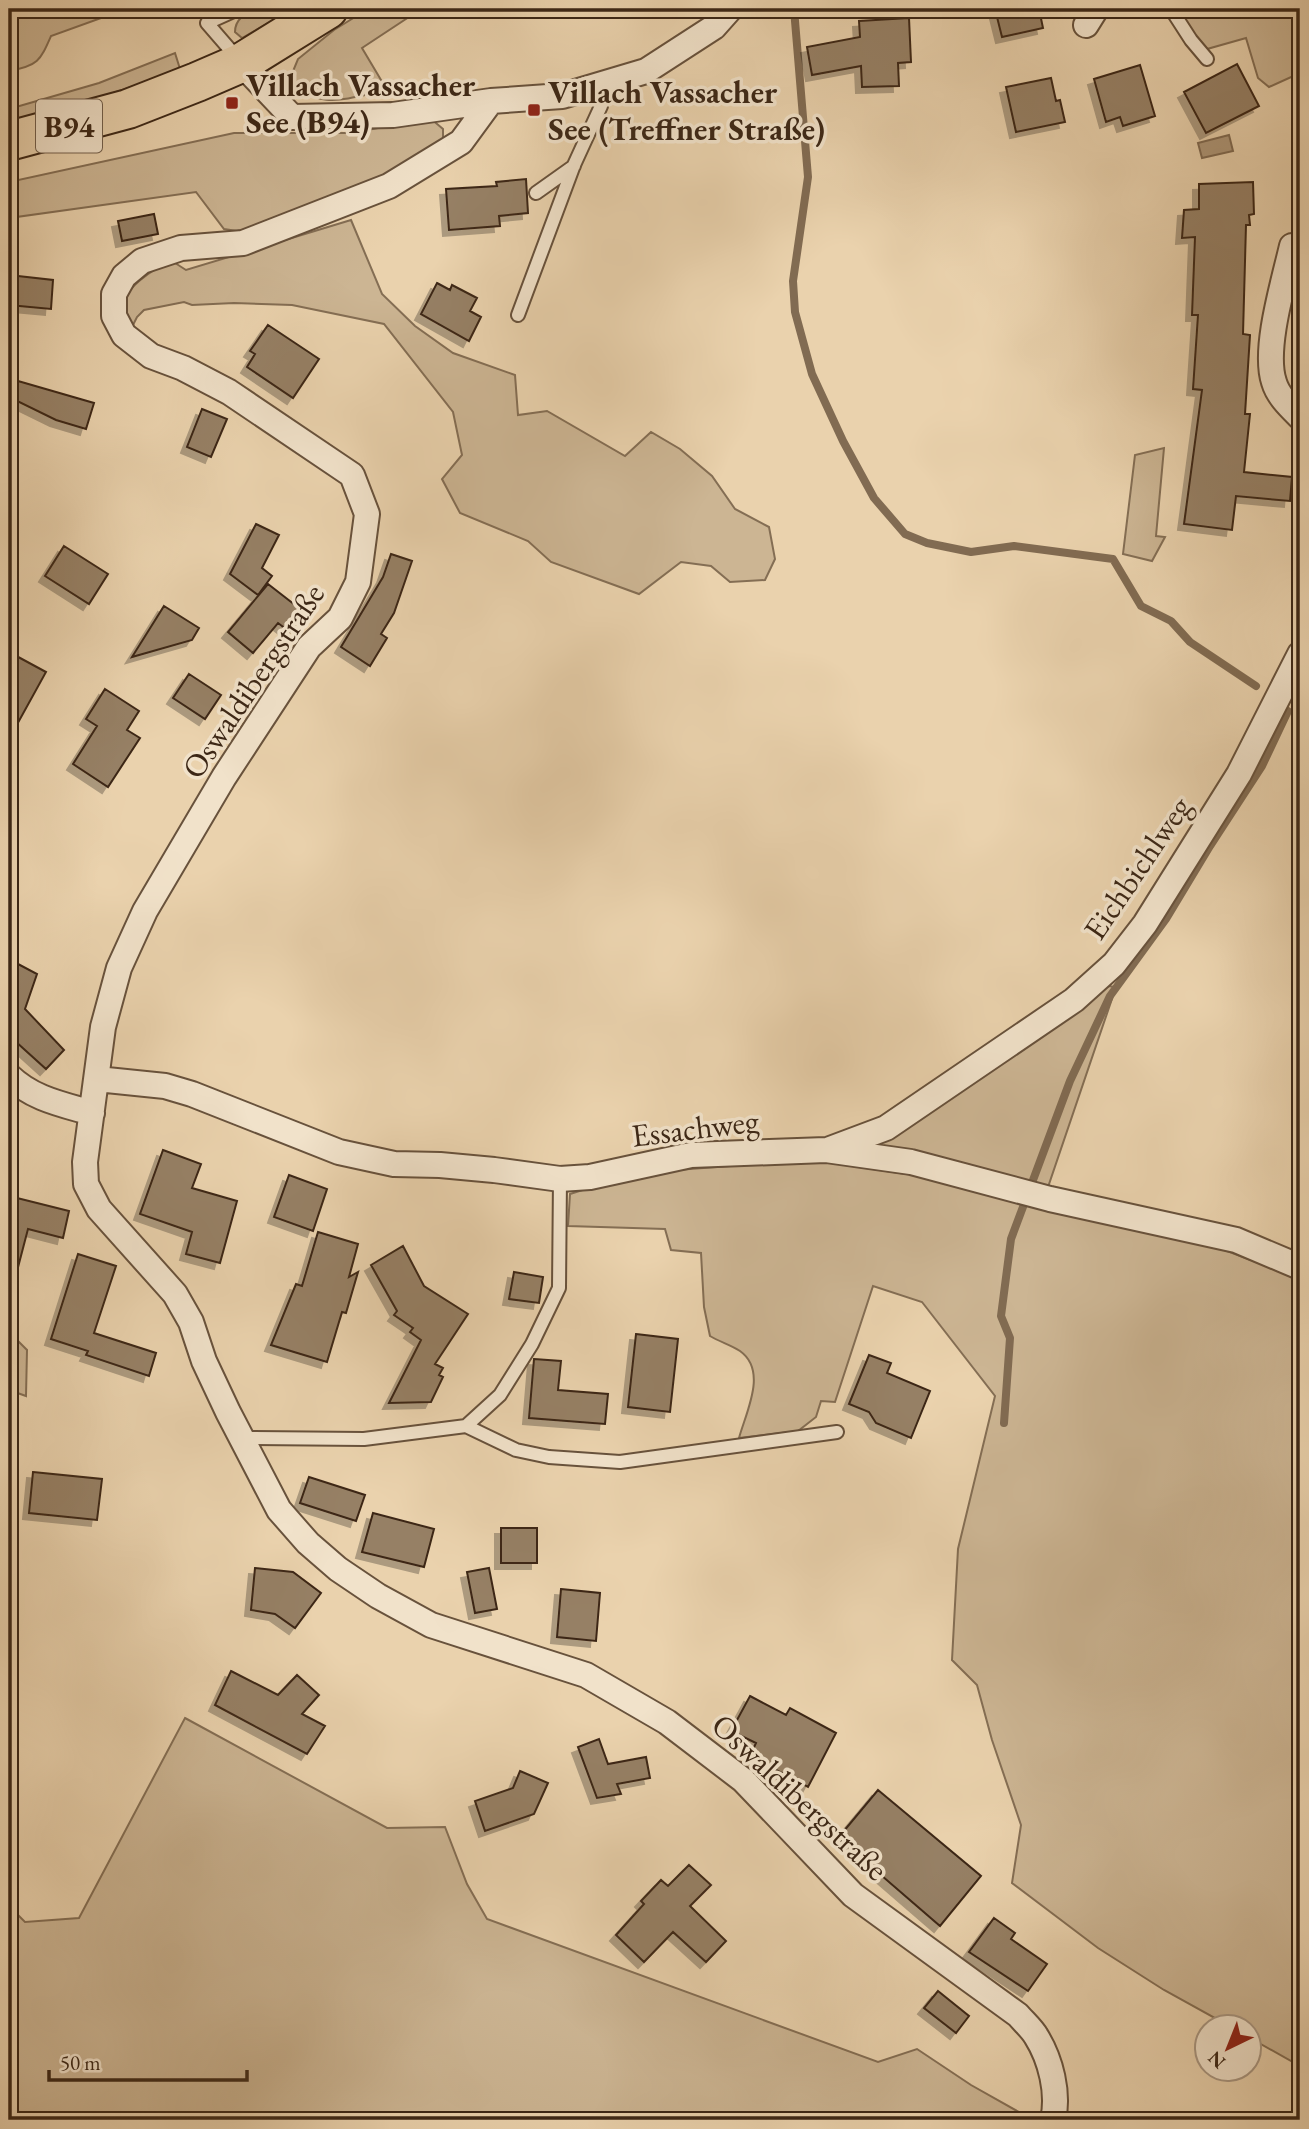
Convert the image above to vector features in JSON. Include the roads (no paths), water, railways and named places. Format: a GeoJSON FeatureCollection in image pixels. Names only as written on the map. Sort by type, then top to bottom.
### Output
{"type":"FeatureCollection","features":[{"type":"Feature","properties":{"kind":"main road","name":"B94"},"geometry":{"type":"LineString","coordinates":[[9,141],[128,109],[242,63],[328,9]]}},
{"type":"Feature","properties":{"kind":"street"},"geometry":{"type":"LineString","coordinates":[[242,63],[292,117],[393,115],[491,101],[562,96],[646,71],[714,27],[730,9]]}},
{"type":"Feature","properties":{"kind":"street","name":"Oswaldibergstraße"},"geometry":{"type":"LineString","coordinates":[[491,101],[461,142],[389,186],[243,243],[181,248],[142,261],[124,276],[114,294],[114,316],[124,335],[151,356],[183,368],[229,392],[352,475],[368,514],[358,582],[340,618],[309,647],[224,777],[145,911],[119,968],[103,1027],[85,1162],[86,1184],[99,1209],[175,1294],[191,1322],[204,1361],[279,1510],[308,1543],[338,1569],[378,1596],[431,1625],[586,1675],[607,1686],[667,1722],[743,1780],[853,1895],[1018,2015],[1036,2036],[1050,2068],[1057,2102],[1053,2120]]}},
{"type":"Feature","properties":{"kind":"street"},"geometry":{"type":"LineString","coordinates":[[1292,246],[1270,357],[1274,383],[1285,403],[1300,417]]}},
{"type":"Feature","properties":{"kind":"street","name":"Eichbichlweg"},"geometry":{"type":"LineString","coordinates":[[826,1150],[886,1128],[1074,1000],[1114,964],[1145,924],[1239,774],[1300,654]]}},
{"type":"Feature","properties":{"kind":"street"},"geometry":{"type":"LineString","coordinates":[[9,1076],[39,1098],[92,1113]]}},
{"type":"Feature","properties":{"kind":"street","name":"Essachweg"},"geometry":{"type":"LineString","coordinates":[[97,1079],[165,1086],[339,1152],[394,1164],[494,1170],[560,1179],[590,1177],[691,1155],[826,1150],[911,1162],[1030,1194],[1236,1240],[1300,1266]]}},
{"type":"Feature","properties":{"kind":"lane"},"geometry":{"type":"LineString","coordinates":[[238,9],[207,23],[242,63]]}},
{"type":"Feature","properties":{"kind":"lane"},"geometry":{"type":"LineString","coordinates":[[1171,9],[1207,59]]}},
{"type":"Feature","properties":{"kind":"lane"},"geometry":{"type":"LineString","coordinates":[[518,315],[574,165],[601,106],[604,83]]}},
{"type":"Feature","properties":{"kind":"lane"},"geometry":{"type":"LineString","coordinates":[[536,193],[574,165]]}},
{"type":"Feature","properties":{"kind":"lane"},"geometry":{"type":"LineString","coordinates":[[466,1426],[500,1395],[532,1344],[559,1288],[560,1179]]}},
{"type":"Feature","properties":{"kind":"lane"},"geometry":{"type":"LineString","coordinates":[[242,1438],[364,1439],[466,1426],[516,1450],[549,1457],[620,1462],[837,1432]]}},
{"type":"Feature","properties":{"kind":"waterway"},"geometry":{"type":"LineString","coordinates":[[794,9],[808,177],[793,281],[795,312],[812,374],[843,441],[874,498],[905,534],[927,543],[971,552],[1014,546],[1113,559],[1141,606],[1171,621],[1190,642],[1256,686]]}},
{"type":"Feature","properties":{"kind":"waterway"},"geometry":{"type":"LineString","coordinates":[[1004,1423],[1010,1338],[1001,1316],[1011,1239],[1070,1081],[1110,996],[1166,919],[1262,766],[1288,711]]}},
{"type":"Feature","properties":{"kind":"place","name":"Villach Vassacher See (B94)"},"geometry":{"type":"Point","coordinates":[232,103]}},
{"type":"Feature","properties":{"kind":"place","name":"Villach Vassacher See (Treffner Straße)"},"geometry":{"type":"Point","coordinates":[534,110]}}]}
